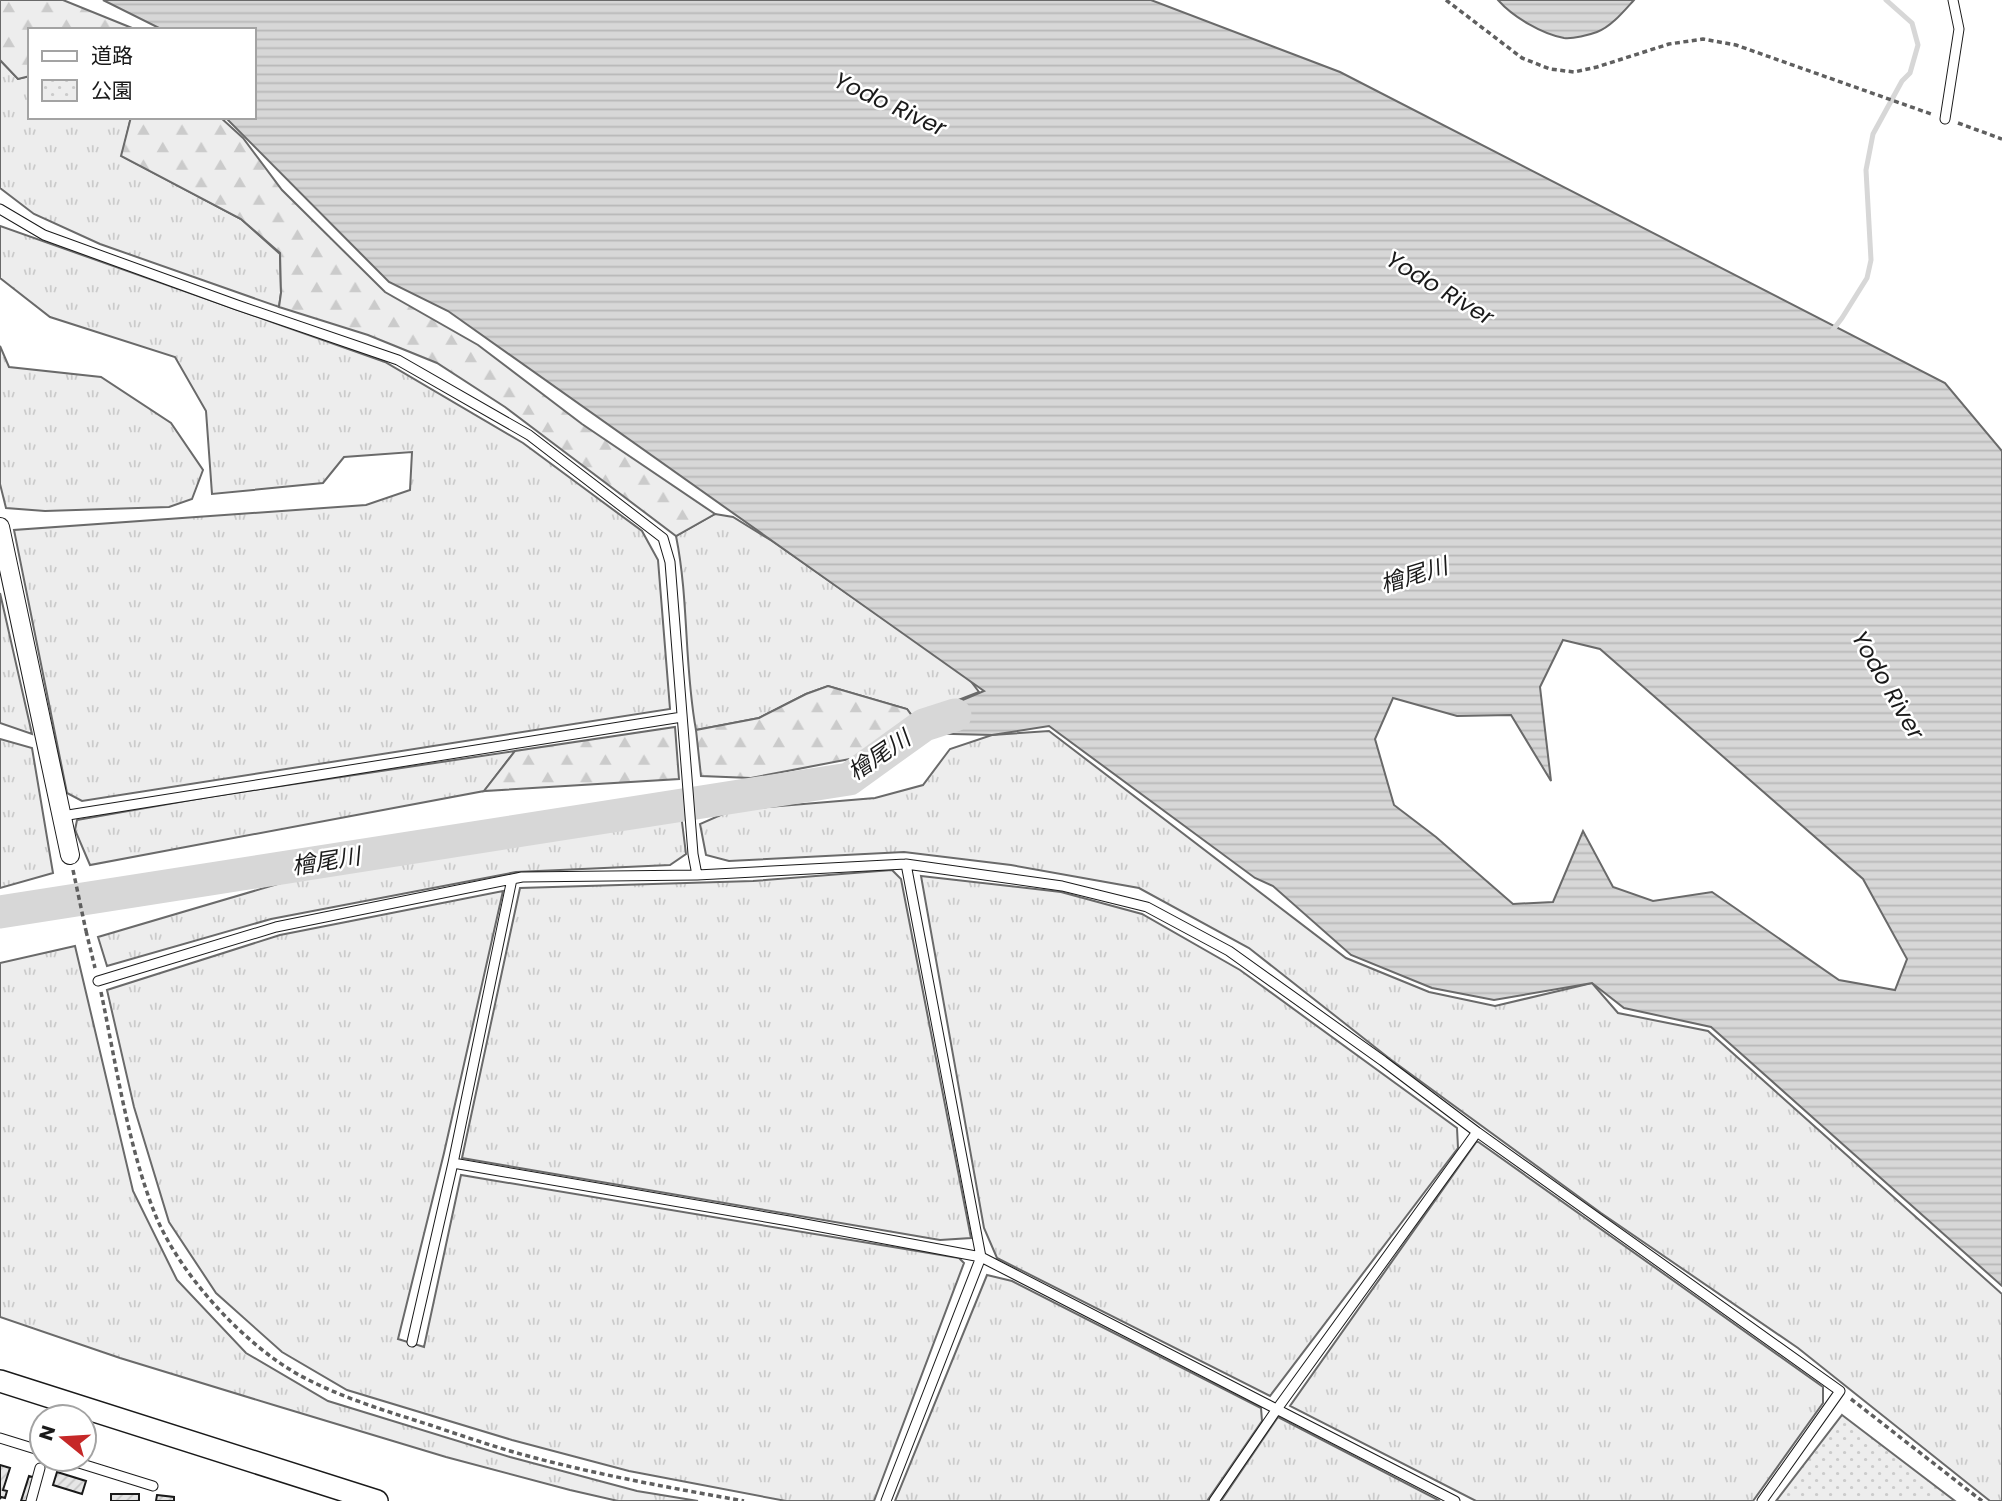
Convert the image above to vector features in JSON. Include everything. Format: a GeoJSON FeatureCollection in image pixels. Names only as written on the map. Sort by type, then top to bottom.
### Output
{"type":"FeatureCollection","features":[{"type":"Feature","properties":{"kind":"street"},"geometry":{"type":"LineString","coordinates":[[0,527],[70,855]]}},
{"type":"Feature","properties":{"kind":"street"},"geometry":{"type":"LineString","coordinates":[[0,1381],[377,1501]]}},
{"type":"Feature","properties":{"kind":"lane"},"geometry":{"type":"LineString","coordinates":[[1945,119],[1959,29],[1953,0]]}},
{"type":"Feature","properties":{"kind":"lane"},"geometry":{"type":"LineString","coordinates":[[0,209],[44,235],[398,359],[529,435],[663,538],[670,562],[696,874]]}},
{"type":"Feature","properties":{"kind":"lane"},"geometry":{"type":"LineString","coordinates":[[62,816],[682,717]]}},
{"type":"Feature","properties":{"kind":"lane"},"geometry":{"type":"LineString","coordinates":[[886,1501],[981,1257],[906,864]]}},
{"type":"Feature","properties":{"kind":"lane"},"geometry":{"type":"LineString","coordinates":[[98,981],[276,928],[522,877],[696,874],[906,864],[1062,886],[1147,908],[1229,951],[1840,1391],[1762,1501]]}},
{"type":"Feature","properties":{"kind":"lane"},"geometry":{"type":"LineString","coordinates":[[412,1342],[453,1163],[512,879]]}},
{"type":"Feature","properties":{"kind":"lane"},"geometry":{"type":"LineString","coordinates":[[1214,1501],[1477,1132]]}},
{"type":"Feature","properties":{"kind":"lane"},"geometry":{"type":"LineString","coordinates":[[453,1163],[981,1257],[1455,1501]]}},
{"type":"Feature","properties":{"kind":"lane"},"geometry":{"type":"LineString","coordinates":[[0,1438],[28,1447]]}},
{"type":"Feature","properties":{"kind":"lane"},"geometry":{"type":"LineString","coordinates":[[98,1469],[153,1486]]}},
{"type":"Feature","properties":{"kind":"lane"},"geometry":{"type":"LineString","coordinates":[[31,1501],[39,1473]]}},
{"type":"Feature","properties":{"kind":"path"},"geometry":{"type":"LineString","coordinates":[[1446,0],[1522,58],[1550,69],[1574,72],[1585,70],[1668,44],[1703,39],[1736,45],[2002,139]]}},
{"type":"Feature","properties":{"kind":"path"},"geometry":{"type":"LineString","coordinates":[[70,855],[135,1151],[155,1215],[185,1270],[258,1348],[299,1375],[341,1396],[510,1451],[634,1481],[744,1501]]}},
{"type":"Feature","properties":{"kind":"path"},"geometry":{"type":"LineString","coordinates":[[1840,1391],[1982,1501]]}},
{"type":"Feature","properties":{"kind":"green space"},"geometry":{"type":"Polygon","coordinates":[[[0,0],[63,0],[132,28],[28,28],[28,76],[18,79],[0,60],[0,0]]]}},
{"type":"Feature","properties":{"kind":"green space"},"geometry":{"type":"Polygon","coordinates":[[[0,60],[18,79],[28,76],[28,119],[131,119],[122,156],[241,219],[280,254],[279,307],[100,244],[34,214],[0,188],[0,60]]]}},
{"type":"Feature","properties":{"kind":"green space"},"geometry":{"type":"Polygon","coordinates":[[[130,119],[222,119],[243,138],[282,190],[385,292],[478,345],[582,424],[715,514],[676,536],[505,407],[437,363],[368,335],[279,307],[280,253],[241,219],[121,156],[130,119]]]}},
{"type":"Feature","properties":{"kind":"green space"},"geometry":{"type":"Polygon","coordinates":[[[0,226],[385,362],[523,443],[642,531],[658,560],[670,709],[82,801],[67,793],[14,530],[366,505],[410,490],[412,452],[344,457],[323,483],[212,494],[206,411],[175,357],[50,317],[0,278],[0,226]]]}},
{"type":"Feature","properties":{"kind":"green space"},"geometry":{"type":"Polygon","coordinates":[[[0,346],[9,367],[101,377],[171,423],[203,470],[192,499],[169,507],[45,511],[6,508],[0,484],[0,346]]]}},
{"type":"Feature","properties":{"kind":"green space"},"geometry":{"type":"Polygon","coordinates":[[[715,514],[733,517],[772,541],[966,675],[979,692],[925,713],[915,720],[907,709],[828,686],[759,718],[696,730],[676,536],[715,514]]]}},
{"type":"Feature","properties":{"kind":"green space"},"geometry":{"type":"Polygon","coordinates":[[[0,593],[32,734],[0,723],[0,593]]]}},
{"type":"Feature","properties":{"kind":"green space"},"geometry":{"type":"Polygon","coordinates":[[[828,686],[907,709],[915,720],[855,758],[751,778],[701,776],[696,730],[759,718],[828,686]]]}},
{"type":"Feature","properties":{"kind":"green space"},"geometry":{"type":"Polygon","coordinates":[[[675,727],[679,779],[484,791],[515,751],[675,727]]]}},
{"type":"Feature","properties":{"kind":"green space"},"geometry":{"type":"Polygon","coordinates":[[[1049,731],[1346,958],[1429,992],[1495,1006],[1592,983],[1618,1013],[1708,1031],[2002,1294],[2002,1501],[1990,1501],[1798,1348],[1601,1213],[1390,1059],[1249,948],[1139,888],[1011,865],[904,852],[729,861],[706,855],[700,824],[732,810],[875,798],[923,785],[950,749],[992,735],[1049,731]]]}},
{"type":"Feature","properties":{"kind":"green space"},"geometry":{"type":"Polygon","coordinates":[[[0,739],[32,748],[53,873],[0,888],[0,739]]]}},
{"type":"Feature","properties":{"kind":"green space"},"geometry":{"type":"Polygon","coordinates":[[[515,751],[484,791],[90,865],[75,830],[77,820],[208,797],[515,751]]]}},
{"type":"Feature","properties":{"kind":"green space"},"geometry":{"type":"Polygon","coordinates":[[[681,814],[686,854],[670,865],[516,872],[271,919],[107,966],[98,937],[308,875],[681,814]]]}},
{"type":"Feature","properties":{"kind":"green space"},"geometry":{"type":"Polygon","coordinates":[[[892,870],[901,879],[971,1238],[940,1240],[462,1158],[520,888],[753,881],[892,870]]]}},
{"type":"Feature","properties":{"kind":"green space"},"geometry":{"type":"Polygon","coordinates":[[[921,876],[1061,892],[1142,914],[1240,970],[1457,1128],[1458,1148],[1270,1396],[997,1258],[984,1228],[921,876]]]}},
{"type":"Feature","properties":{"kind":"green space"},"geometry":{"type":"Polygon","coordinates":[[[503,891],[444,1153],[398,1339],[424,1347],[461,1175],[959,1258],[964,1263],[874,1501],[786,1501],[629,1471],[512,1440],[347,1390],[282,1352],[216,1293],[169,1222],[134,1107],[107,990],[280,935],[503,891]]]}},
{"type":"Feature","properties":{"kind":"green space"},"geometry":{"type":"Polygon","coordinates":[[[75,946],[133,1191],[177,1280],[246,1353],[328,1401],[510,1457],[637,1491],[698,1501],[618,1501],[570,1490],[446,1457],[277,1406],[120,1358],[0,1317],[0,963],[75,946]]]}},
{"type":"Feature","properties":{"kind":"green space"},"geometry":{"type":"Polygon","coordinates":[[[1477,1141],[1823,1387],[1823,1403],[1753,1501],[1476,1501],[1290,1406],[1477,1141]]]}},
{"type":"Feature","properties":{"kind":"green space"},"geometry":{"type":"Polygon","coordinates":[[[987,1275],[1012,1281],[1261,1408],[1262,1421],[1207,1501],[895,1501],[987,1275]]]}},
{"type":"Feature","properties":{"kind":"green space"},"geometry":{"type":"Polygon","coordinates":[[[1842,1415],[1955,1501],[1776,1501],[1842,1415]]]}},
{"type":"Feature","properties":{"kind":"green space"},"geometry":{"type":"Polygon","coordinates":[[[1278,1417],[1440,1501],[1221,1501],[1278,1417]]]}},
{"type":"Feature","properties":{"kind":"water","name":"Yodo River"},"geometry":{"type":"Polygon","coordinates":[[[103,0],[1151,0],[1340,72],[1945,383],[2002,451],[2002,1286],[1711,1027],[1624,1008],[1592,983],[1494,1000],[1432,988],[1351,955],[1273,886],[1255,878],[1049,726],[992,735],[914,733],[903,729],[915,720],[984,691],[448,311],[389,282],[227,119],[256,119],[256,28],[159,28],[103,0]],[[1563,640],[1540,687],[1551,781],[1511,715],[1457,716],[1393,698],[1375,739],[1394,805],[1436,837],[1513,904],[1553,902],[1583,831],[1613,887],[1653,901],[1712,892],[1839,980],[1895,990],[1907,959],[1863,879],[1600,649],[1563,640]]]}},
{"type":"Feature","properties":{"kind":"water"},"geometry":{"type":"Polygon","coordinates":[[[1498,0],[1634,0],[1602,30],[1568,38],[1555,36],[1528,24],[1498,0]]]}},
{"type":"Feature","properties":{"kind":"building"},"geometry":{"type":"Polygon","coordinates":[[[0,1465],[10,1468],[3,1490],[7,1491],[5,1498],[0,1499],[0,1465]]]}},
{"type":"Feature","properties":{"kind":"building"},"geometry":{"type":"Polygon","coordinates":[[[57,1473],[86,1481],[82,1494],[53,1485],[57,1473]]]}},
{"type":"Feature","properties":{"kind":"building"},"geometry":{"type":"Polygon","coordinates":[[[29,1476],[36,1478],[29,1501],[21,1501],[29,1476]]]}},
{"type":"Feature","properties":{"kind":"building"},"geometry":{"type":"Polygon","coordinates":[[[111,1494],[139,1494],[139,1501],[111,1501],[111,1494]]]}},
{"type":"Feature","properties":{"kind":"building"},"geometry":{"type":"Polygon","coordinates":[[[157,1495],[174,1497],[174,1501],[156,1501],[157,1495]]]}},
{"type":"Feature","properties":{"kind":"waterway"},"geometry":{"type":"LineString","coordinates":[[1832,331],[1867,278],[1871,260],[1866,170],[1873,134],[1902,81],[1910,73],[1918,45],[1912,23],[1886,0]]}},
{"type":"Feature","properties":{"kind":"waterway","name":"檜尾川"},"geometry":{"type":"LineString","coordinates":[[0,912],[849,779],[924,725],[955,715]]}}]}
